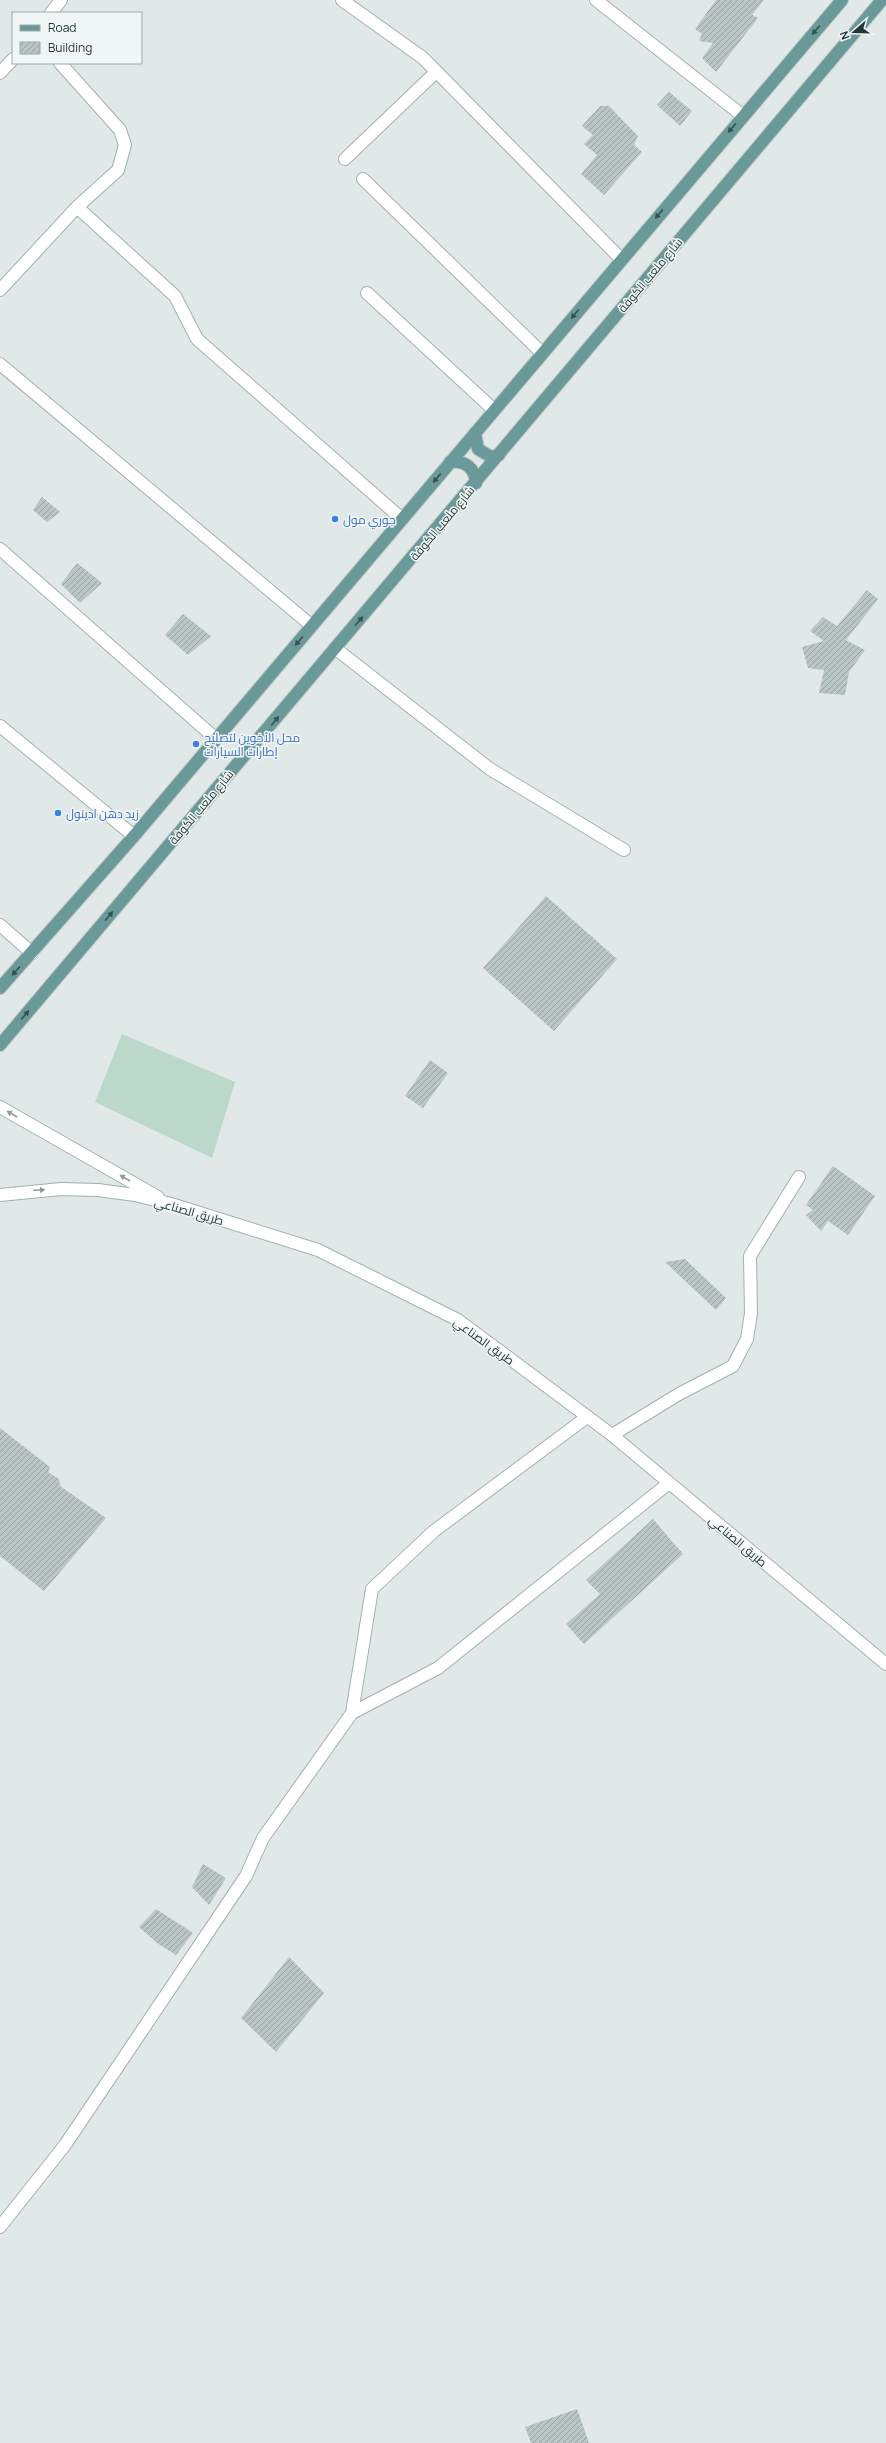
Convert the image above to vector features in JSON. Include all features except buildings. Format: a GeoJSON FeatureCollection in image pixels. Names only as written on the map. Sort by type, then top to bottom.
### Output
{"type":"FeatureCollection","features":[{"type":"Feature","properties":{"kind":"main road"},"geometry":{"type":"LineString","coordinates":[[0,988],[134,836],[215,738],[312,626],[842,0]]}},
{"type":"Feature","properties":{"kind":"main road","name":"شارع ملعب الكوفة"},"geometry":{"type":"LineString","coordinates":[[0,1045],[336,649],[882,0]]}},
{"type":"Feature","properties":{"kind":"main road"},"geometry":{"type":"LineString","coordinates":[[475,433],[478,449],[491,457],[499,455]]}},
{"type":"Feature","properties":{"kind":"main road"},"geometry":{"type":"LineString","coordinates":[[450,462],[457,461],[469,466],[476,476],[476,483]]}},
{"type":"Feature","properties":{"kind":"street"},"geometry":{"type":"LineString","coordinates":[[52,12],[61,0]]}},
{"type":"Feature","properties":{"kind":"street"},"geometry":{"type":"LineString","coordinates":[[342,0],[422,58],[621,260]]}},
{"type":"Feature","properties":{"kind":"street"},"geometry":{"type":"LineString","coordinates":[[596,0],[743,116]]}},
{"type":"Feature","properties":{"kind":"street"},"geometry":{"type":"LineString","coordinates":[[0,73],[12,60]]}},
{"type":"Feature","properties":{"kind":"street"},"geometry":{"type":"LineString","coordinates":[[0,290],[77,208],[118,170],[125,145],[120,130],[61,64]]}},
{"type":"Feature","properties":{"kind":"street"},"geometry":{"type":"LineString","coordinates":[[344,159],[436,72]]}},
{"type":"Feature","properties":{"kind":"street"},"geometry":{"type":"LineString","coordinates":[[363,179],[542,353]]}},
{"type":"Feature","properties":{"kind":"street"},"geometry":{"type":"LineString","coordinates":[[77,208],[175,296],[197,338],[402,518]]}},
{"type":"Feature","properties":{"kind":"street"},"geometry":{"type":"LineString","coordinates":[[367,293],[494,410]]}},
{"type":"Feature","properties":{"kind":"street"},"geometry":{"type":"LineString","coordinates":[[0,364],[312,626]]}},
{"type":"Feature","properties":{"kind":"street"},"geometry":{"type":"LineString","coordinates":[[0,549],[215,738]]}},
{"type":"Feature","properties":{"kind":"street"},"geometry":{"type":"LineString","coordinates":[[336,649],[490,769],[624,850]]}},
{"type":"Feature","properties":{"kind":"street"},"geometry":{"type":"LineString","coordinates":[[0,726],[134,836]]}},
{"type":"Feature","properties":{"kind":"street"},"geometry":{"type":"LineString","coordinates":[[0,925],[32,953]]}},
{"type":"Feature","properties":{"kind":"street"},"geometry":{"type":"LineString","coordinates":[[0,1107],[171,1204]]}},
{"type":"Feature","properties":{"kind":"street"},"geometry":{"type":"LineString","coordinates":[[612,1435],[679,1394],[733,1366],[747,1339],[751,1313],[750,1256],[799,1177]]}},
{"type":"Feature","properties":{"kind":"street","name":"طريق الصناعي"},"geometry":{"type":"LineString","coordinates":[[0,1195],[61,1189],[98,1190],[135,1195],[171,1204],[318,1250],[458,1320],[612,1435],[886,1664]]}},
{"type":"Feature","properties":{"kind":"street"},"geometry":{"type":"LineString","coordinates":[[0,2227],[65,2145],[246,1876],[263,1838],[352,1713],[372,1589],[434,1530],[587,1417]]}},
{"type":"Feature","properties":{"kind":"street"},"geometry":{"type":"LineString","coordinates":[[352,1713],[438,1668],[669,1483]]}},
{"type":"Feature","properties":{"kind":"green space"},"geometry":{"type":"Polygon","coordinates":[[[122,1034],[235,1082],[212,1158],[95,1102],[122,1034]]]}},
{"type":"Feature","properties":{"kind":"place","name":"جوري مول"},"geometry":{"type":"Point","coordinates":[335,519]}},
{"type":"Feature","properties":{"kind":"place","name":"محل الأخوين لتصليح إطارات السيارات"},"geometry":{"type":"Point","coordinates":[196,744]}},
{"type":"Feature","properties":{"kind":"place","name":"زيد دهن ادينول"},"geometry":{"type":"Point","coordinates":[58,813]}}]}
